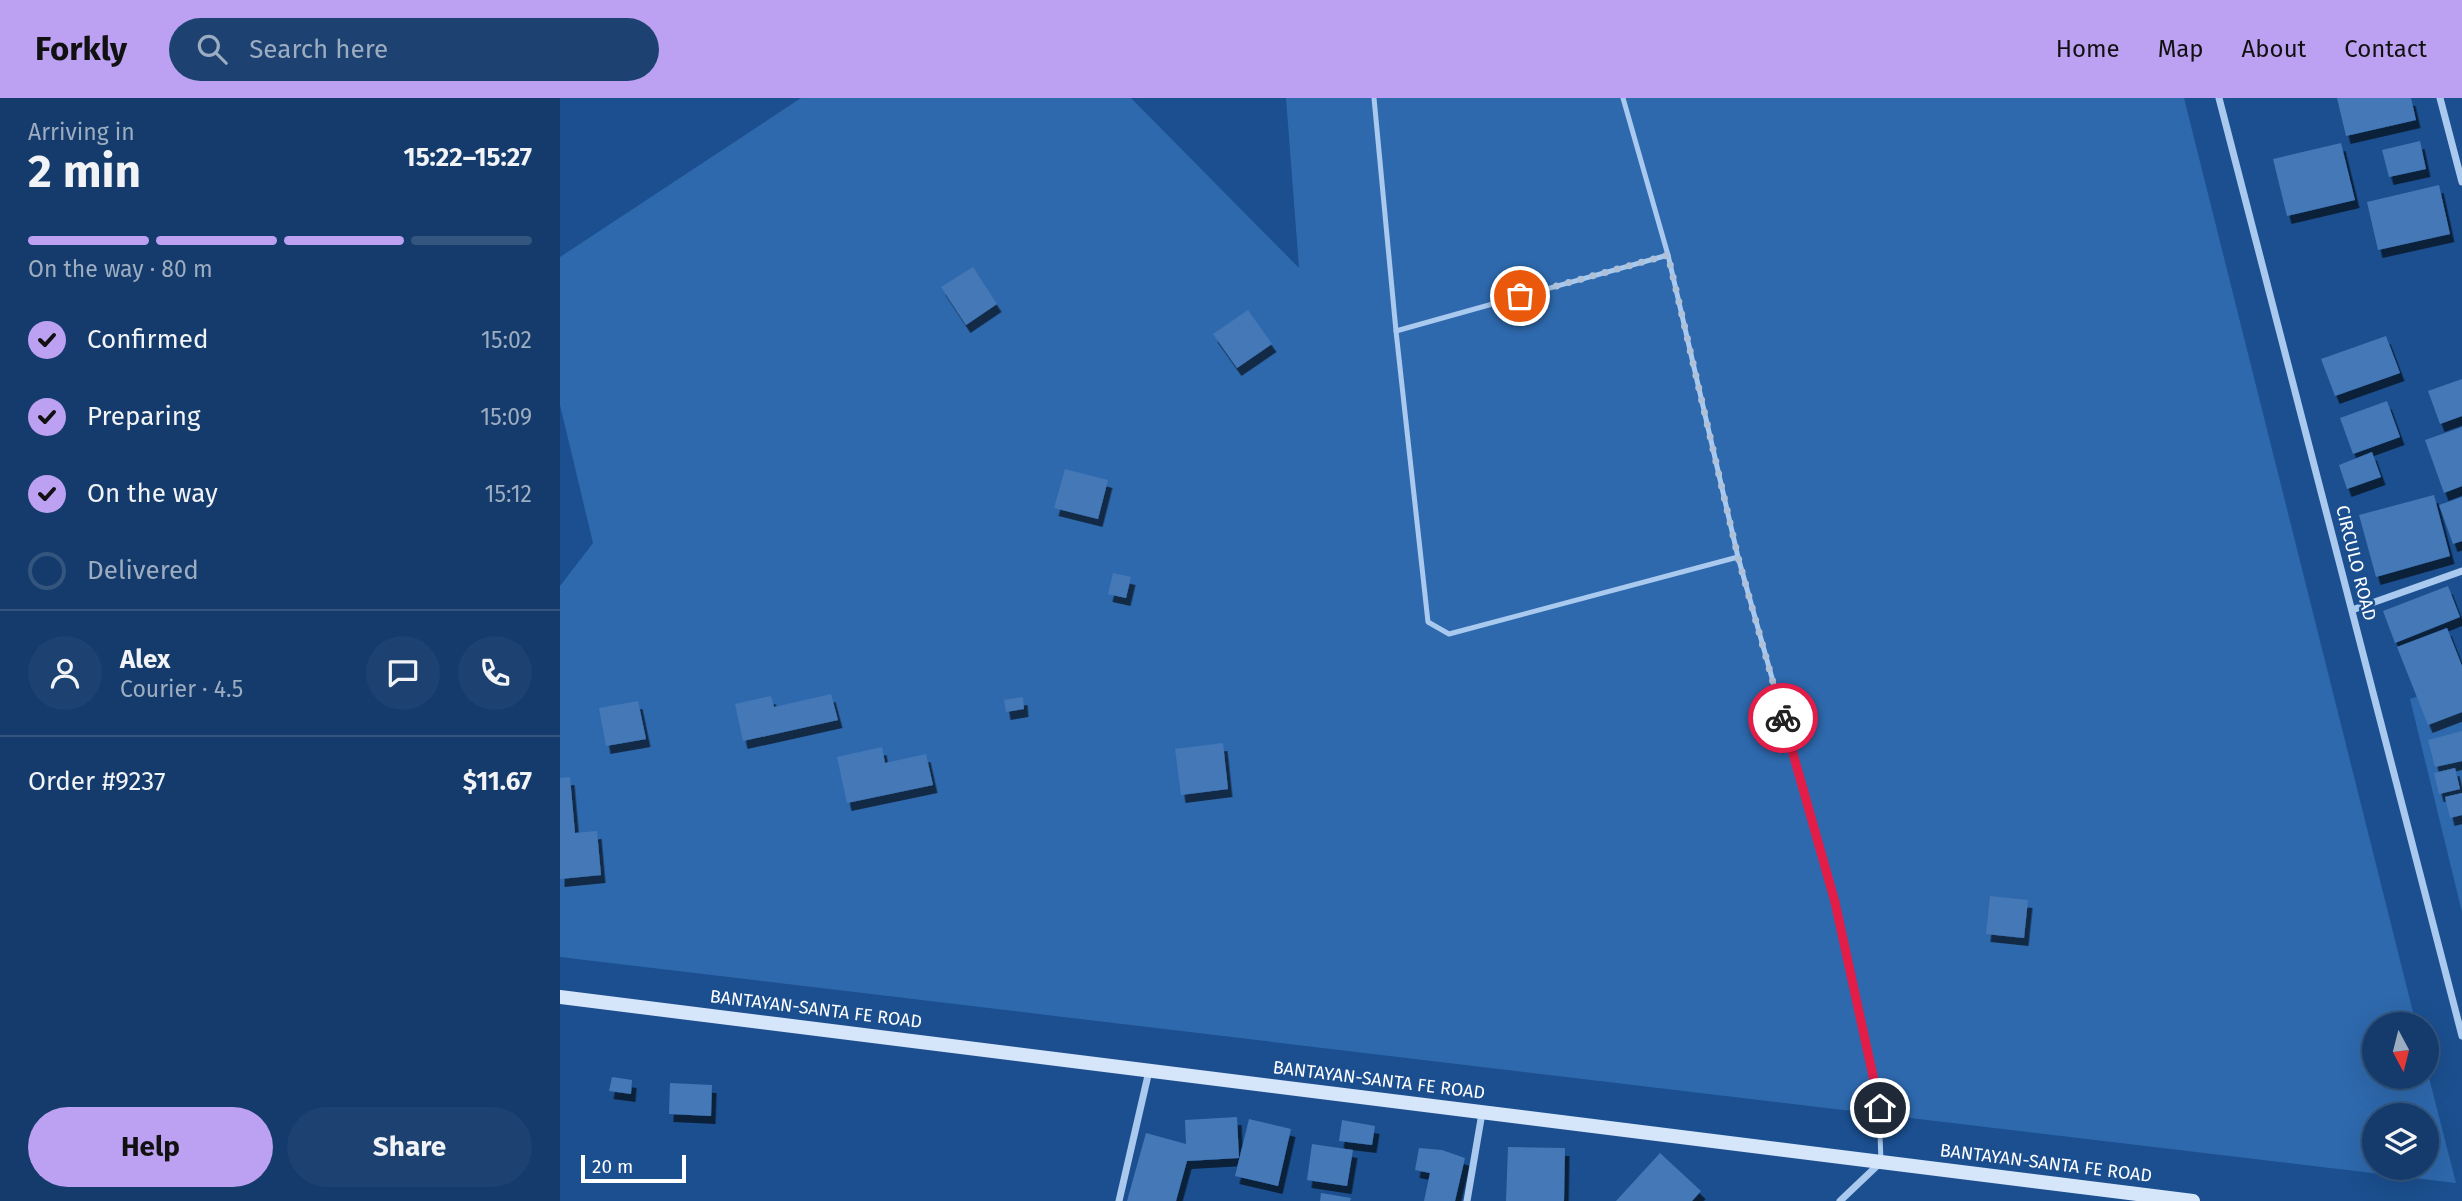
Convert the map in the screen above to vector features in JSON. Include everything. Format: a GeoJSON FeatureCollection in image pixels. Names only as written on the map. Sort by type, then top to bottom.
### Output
{"type":"FeatureCollection","features":[{"type":"Feature","properties":{"kind":"main road","name":"BANTAYAN-SANTA FE ROAD"},"geometry":{"type":"LineString","coordinates":[[560,997],[2193,1201]]}},
{"type":"Feature","properties":{"kind":"street","name":"CIRCULO ROAD"},"geometry":{"type":"LineString","coordinates":[[2220,98],[2462,1036]]}},
{"type":"Feature","properties":{"kind":"street"},"geometry":{"type":"LineString","coordinates":[[2440,98],[2462,182]]}},
{"type":"Feature","properties":{"kind":"street"},"geometry":{"type":"LineString","coordinates":[[2352,610],[2462,571]]}},
{"type":"Feature","properties":{"kind":"street"},"geometry":{"type":"LineString","coordinates":[[1119,1201],[1150,1070]]}},
{"type":"Feature","properties":{"kind":"street"},"geometry":{"type":"LineString","coordinates":[[1467,1201],[1482,1112]]}},
{"type":"Feature","properties":{"kind":"street"},"geometry":{"type":"LineString","coordinates":[[1840,1201],[1881,1162]]}},
{"type":"Feature","properties":{"kind":"lane"},"geometry":{"type":"LineString","coordinates":[[1374,98],[1428,622],[1449,634],[1738,557]]}},
{"type":"Feature","properties":{"kind":"lane"},"geometry":{"type":"LineString","coordinates":[[1623,98],[1668,255],[1738,557],[1835,902],[1880,1108],[1881,1162]]}},
{"type":"Feature","properties":{"kind":"lane"},"geometry":{"type":"LineString","coordinates":[[1396,331],[1668,255]]}},
{"type":"Feature","properties":{"kind":"shaded area"},"geometry":{"type":"Polygon","coordinates":[[[801,98],[1131,98],[1299,268],[1286,98],[2184,98],[2413,1012],[2362,1012],[2362,1089],[2432,1089],[2435,1103],[2362,1103],[2362,1172],[560,957],[560,586],[593,543],[560,405],[560,257],[801,98]]]}},
{"type":"Feature","properties":{"kind":"shaded area"},"geometry":{"type":"Polygon","coordinates":[[[2462,682],[2462,912],[2410,699],[2462,682]]]}},
{"type":"Feature","properties":{"kind":"shaded area"},"geometry":{"type":"Polygon","coordinates":[[[2439,1117],[2456,1183],[2431,1180],[2439,1180],[2439,1117]]]}},
{"type":"Feature","properties":{"kind":"building"},"geometry":{"type":"Polygon","coordinates":[[[2337,98],[2411,98],[2416,120],[2346,136],[2337,98]]]}},
{"type":"Feature","properties":{"kind":"building"},"geometry":{"type":"Polygon","coordinates":[[[2420,141],[2426,169],[2389,177],[2382,150],[2420,141]]]}},
{"type":"Feature","properties":{"kind":"building"},"geometry":{"type":"Polygon","coordinates":[[[2341,143],[2355,200],[2287,216],[2273,159],[2341,143]]]}},
{"type":"Feature","properties":{"kind":"building"},"geometry":{"type":"Polygon","coordinates":[[[2439,185],[2450,234],[2378,250],[2367,202],[2439,185]]]}},
{"type":"Feature","properties":{"kind":"building"},"geometry":{"type":"Polygon","coordinates":[[[973,267],[997,304],[966,325],[941,287],[973,267]]]}},
{"type":"Feature","properties":{"kind":"building"},"geometry":{"type":"Polygon","coordinates":[[[1248,310],[1272,344],[1237,368],[1213,334],[1248,310]]]}},
{"type":"Feature","properties":{"kind":"building"},"geometry":{"type":"Polygon","coordinates":[[[2386,336],[2400,373],[2335,396],[2321,359],[2386,336]]]}},
{"type":"Feature","properties":{"kind":"building"},"geometry":{"type":"Polygon","coordinates":[[[2462,379],[2462,416],[2440,424],[2428,391],[2462,379]]]}},
{"type":"Feature","properties":{"kind":"building"},"geometry":{"type":"Polygon","coordinates":[[[2387,401],[2400,437],[2353,454],[2340,418],[2387,401]]]}},
{"type":"Feature","properties":{"kind":"building"},"geometry":{"type":"Polygon","coordinates":[[[2462,427],[2462,486],[2444,493],[2425,440],[2462,427]]]}},
{"type":"Feature","properties":{"kind":"building"},"geometry":{"type":"Polygon","coordinates":[[[2372,452],[2381,477],[2347,489],[2339,465],[2372,452]]]}},
{"type":"Feature","properties":{"kind":"building"},"geometry":{"type":"Polygon","coordinates":[[[1065,469],[1108,480],[1098,519],[1054,508],[1065,469]]]}},
{"type":"Feature","properties":{"kind":"building"},"geometry":{"type":"Polygon","coordinates":[[[2434,495],[2450,556],[2376,577],[2359,515],[2434,495]]]}},
{"type":"Feature","properties":{"kind":"building"},"geometry":{"type":"Polygon","coordinates":[[[2462,497],[2462,541],[2453,544],[2439,505],[2462,497]]]}},
{"type":"Feature","properties":{"kind":"building"},"geometry":{"type":"Polygon","coordinates":[[[1113,573],[1131,577],[1126,598],[1108,594],[1113,573]]]}},
{"type":"Feature","properties":{"kind":"building"},"geometry":{"type":"Polygon","coordinates":[[[2448,586],[2460,617],[2395,643],[2383,611],[2448,586]]]}},
{"type":"Feature","properties":{"kind":"building"},"geometry":{"type":"Polygon","coordinates":[[[2447,628],[2462,666],[2462,712],[2428,725],[2397,647],[2447,628]]]}},
{"type":"Feature","properties":{"kind":"building"},"geometry":{"type":"Polygon","coordinates":[[[831,694],[838,720],[743,741],[735,704],[771,696],[774,707],[831,694]]]}},
{"type":"Feature","properties":{"kind":"building"},"geometry":{"type":"Polygon","coordinates":[[[1023,697],[1024,709],[1006,712],[1004,700],[1023,697]]]}},
{"type":"Feature","properties":{"kind":"building"},"geometry":{"type":"Polygon","coordinates":[[[638,701],[646,739],[606,746],[599,708],[638,701]]]}},
{"type":"Feature","properties":{"kind":"building"},"geometry":{"type":"Polygon","coordinates":[[[2462,731],[2462,761],[2435,767],[2428,740],[2462,731]]]}},
{"type":"Feature","properties":{"kind":"building"},"geometry":{"type":"Polygon","coordinates":[[[1223,743],[1228,789],[1181,795],[1175,749],[1223,743]]]}},
{"type":"Feature","properties":{"kind":"building"},"geometry":{"type":"Polygon","coordinates":[[[882,747],[885,763],[926,754],[933,785],[847,803],[837,757],[882,747]]]}},
{"type":"Feature","properties":{"kind":"building"},"geometry":{"type":"Polygon","coordinates":[[[2455,768],[2460,789],[2439,794],[2434,773],[2455,768]]]}},
{"type":"Feature","properties":{"kind":"building"},"geometry":{"type":"Polygon","coordinates":[[[570,777],[575,833],[597,831],[601,875],[560,879],[560,778],[570,777]]]}},
{"type":"Feature","properties":{"kind":"building"},"geometry":{"type":"Polygon","coordinates":[[[2462,793],[2462,815],[2450,818],[2445,797],[2462,793]]]}},
{"type":"Feature","properties":{"kind":"building"},"geometry":{"type":"Polygon","coordinates":[[[1990,896],[2028,900],[2024,938],[1986,934],[1990,896]]]}},
{"type":"Feature","properties":{"kind":"building"},"geometry":{"type":"Polygon","coordinates":[[[612,1077],[632,1080],[631,1094],[609,1091],[612,1077]]]}},
{"type":"Feature","properties":{"kind":"building"},"geometry":{"type":"Polygon","coordinates":[[[670,1083],[712,1085],[711,1116],[669,1114],[670,1083]]]}},
{"type":"Feature","properties":{"kind":"building"},"geometry":{"type":"Polygon","coordinates":[[[1237,1117],[1239,1158],[1187,1161],[1176,1201],[1127,1201],[1146,1133],[1186,1144],[1185,1120],[1237,1117]]]}},
{"type":"Feature","properties":{"kind":"building"},"geometry":{"type":"Polygon","coordinates":[[[1249,1119],[1291,1129],[1278,1186],[1235,1176],[1249,1119]]]}},
{"type":"Feature","properties":{"kind":"building"},"geometry":{"type":"Polygon","coordinates":[[[1342,1120],[1375,1126],[1372,1145],[1339,1141],[1342,1120]]]}},
{"type":"Feature","properties":{"kind":"building"},"geometry":{"type":"Polygon","coordinates":[[[1312,1144],[1353,1150],[1347,1186],[1307,1180],[1312,1144]]]}},
{"type":"Feature","properties":{"kind":"building"},"geometry":{"type":"Polygon","coordinates":[[[1508,1147],[1565,1148],[1564,1201],[1506,1201],[1508,1147]]]}},
{"type":"Feature","properties":{"kind":"building"},"geometry":{"type":"Polygon","coordinates":[[[1419,1148],[1442,1150],[1465,1158],[1455,1201],[1424,1201],[1430,1173],[1415,1170],[1419,1148]]]}},
{"type":"Feature","properties":{"kind":"building"},"geometry":{"type":"Polygon","coordinates":[[[1660,1153],[1701,1191],[1692,1201],[1616,1201],[1660,1153]]]}},
{"type":"Feature","properties":{"kind":"building"},"geometry":{"type":"Polygon","coordinates":[[[1321,1193],[1351,1198],[1350,1201],[1320,1201],[1321,1193]]]}},
{"type":"Feature","properties":{"kind":"way so far"},"geometry":{"type":"LineString","coordinates":[[1520,296],[1668,255],[1738,557],[1783,718]]}},
{"type":"Feature","properties":{"kind":"route"},"geometry":{"type":"LineString","coordinates":[[1783,718],[1835,902],[1880,1108]]}}]}
